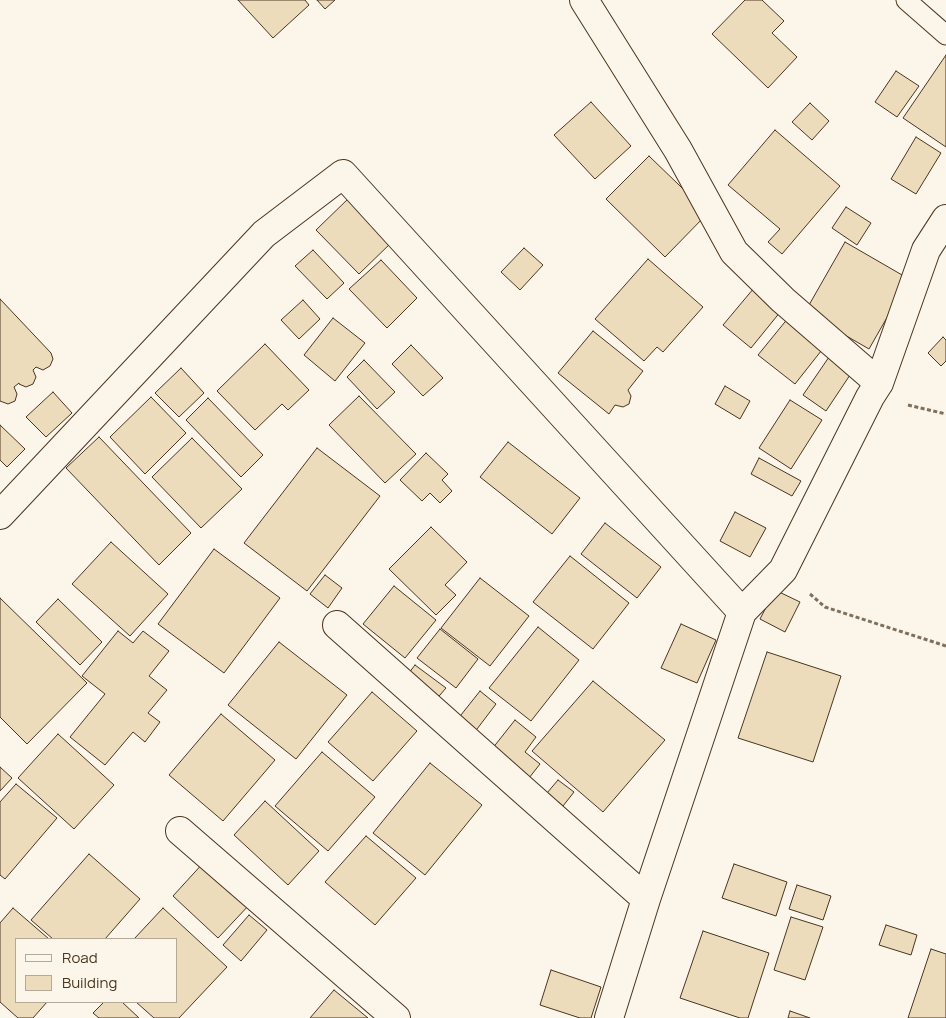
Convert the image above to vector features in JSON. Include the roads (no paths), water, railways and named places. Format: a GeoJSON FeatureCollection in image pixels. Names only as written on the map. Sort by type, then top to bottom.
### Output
{"type":"FeatureCollection","features":[{"type":"Feature","properties":{"kind":"street"},"geometry":{"type":"LineString","coordinates":[[584,0],[678,150],[734,252],[783,300],[879,383]]}},
{"type":"Feature","properties":{"kind":"street"},"geometry":{"type":"LineString","coordinates":[[0,515],[264,234],[343,174],[742,612]]}},
{"type":"Feature","properties":{"kind":"street"},"geometry":{"type":"LineString","coordinates":[[609,1018],[646,900],[742,612],[783,570],[870,396],[879,383],[926,250],[946,219]]}},
{"type":"Feature","properties":{"kind":"street"},"geometry":{"type":"LineString","coordinates":[[337,625],[646,900]]}},
{"type":"Feature","properties":{"kind":"street"},"geometry":{"type":"LineString","coordinates":[[180,831],[396,1018]]}},
{"type":"Feature","properties":{"kind":"lane"},"geometry":{"type":"LineString","coordinates":[[906,0],[946,36]]}}]}
